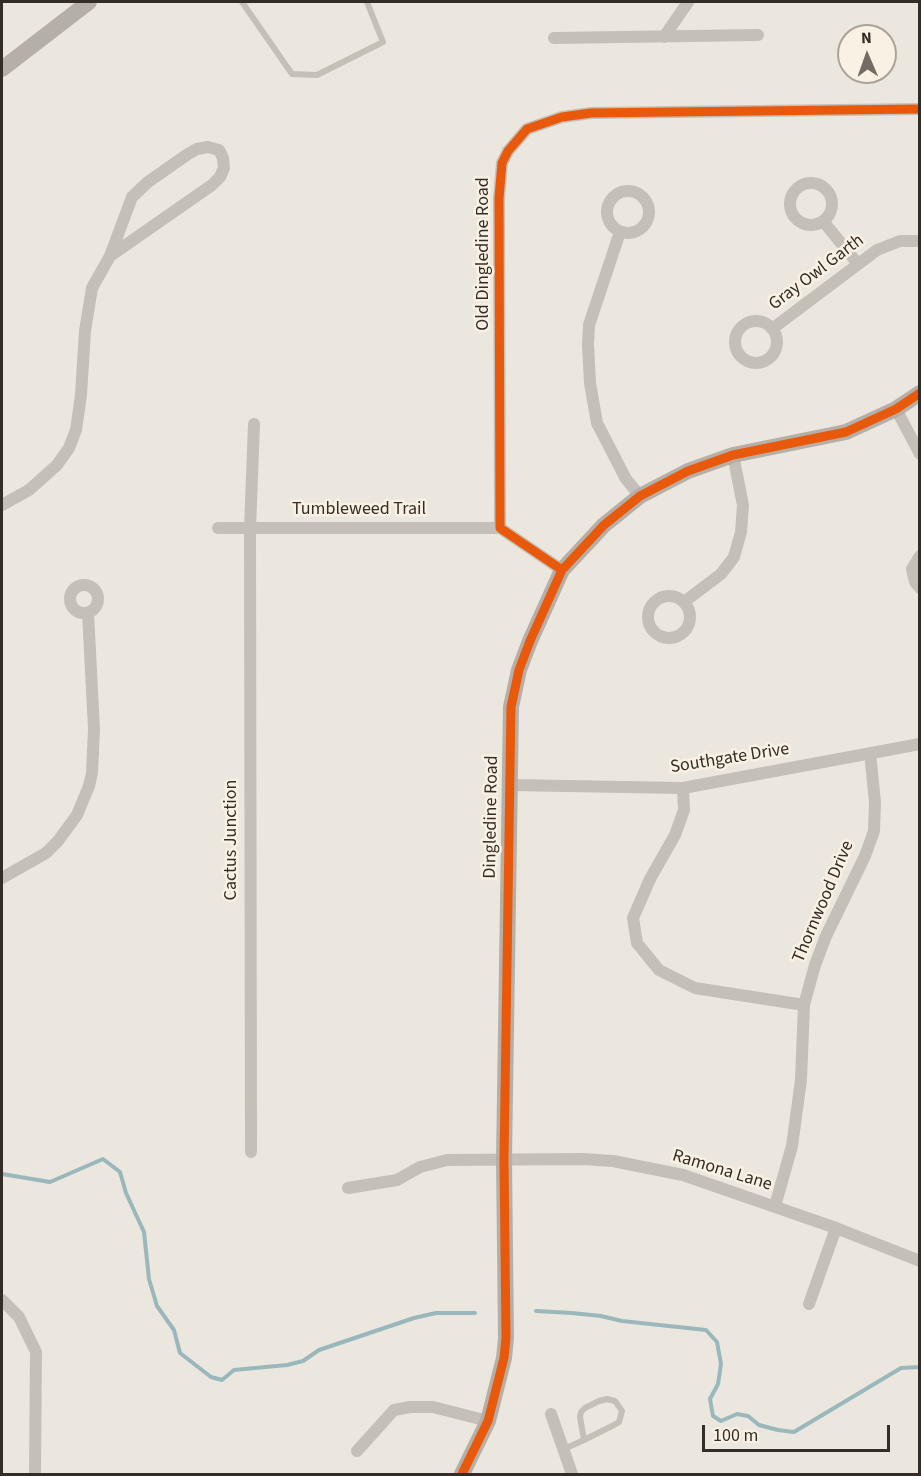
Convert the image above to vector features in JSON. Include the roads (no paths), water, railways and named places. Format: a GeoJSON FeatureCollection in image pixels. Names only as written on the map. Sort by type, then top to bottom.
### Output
{"type":"FeatureCollection","features":[{"type":"Feature","properties":{"kind":"street"},"geometry":{"type":"LineString","coordinates":[[2,69],[88,2]]}},
{"type":"Feature","properties":{"kind":"street"},"geometry":{"type":"LineString","coordinates":[[664,37],[688,2]]}},
{"type":"Feature","properties":{"kind":"street"},"geometry":{"type":"LineString","coordinates":[[554,38],[758,35]]}},
{"type":"Feature","properties":{"kind":"street","name":"Old Dingledine Road"},"geometry":{"type":"LineString","coordinates":[[500,528],[500,180],[502,163],[508,151],[527,129],[562,117],[591,113],[920,109]]}},
{"type":"Feature","properties":{"kind":"street"},"geometry":{"type":"LineString","coordinates":[[2,505],[29,490],[57,465],[69,448],[76,430],[81,395],[85,331],[92,288],[110,256],[132,197],[148,182],[197,149],[208,147],[219,150],[224,168],[220,177],[212,185],[110,256]]}},
{"type":"Feature","properties":{"kind":"street"},"geometry":{"type":"LineString","coordinates":[[823,221],[858,264]]}},
{"type":"Feature","properties":{"kind":"street"},"geometry":{"type":"LineString","coordinates":[[620,232],[589,325],[590,383],[597,423],[627,479],[640,496]]}},
{"type":"Feature","properties":{"kind":"street","name":"Gray Owl Garth"},"geometry":{"type":"LineString","coordinates":[[772,329],[877,250],[900,241],[920,241]]}},
{"type":"Feature","properties":{"kind":"street","name":"Dingledine Road"},"geometry":{"type":"LineString","coordinates":[[462,1474],[488,1421],[504,1358],[507,1328],[504,1159],[509,785],[511,707],[519,670],[562,570],[604,525],[640,496],[688,471],[733,455],[846,432],[896,409],[920,393]]}},
{"type":"Feature","properties":{"kind":"street"},"geometry":{"type":"LineString","coordinates":[[896,409],[920,454]]}},
{"type":"Feature","properties":{"kind":"street","name":"Cactus Junction"},"geometry":{"type":"LineString","coordinates":[[250,1152],[250,529],[254,424]]}},
{"type":"Feature","properties":{"kind":"street"},"geometry":{"type":"LineString","coordinates":[[684,602],[722,574],[734,557],[741,532],[743,505],[733,455]]}},
{"type":"Feature","properties":{"kind":"street","name":"Tumbleweed Trail"},"geometry":{"type":"LineString","coordinates":[[218,528],[500,528]]}},
{"type":"Feature","properties":{"kind":"street"},"geometry":{"type":"LineString","coordinates":[[500,528],[562,570]]}},
{"type":"Feature","properties":{"kind":"street"},"geometry":{"type":"LineString","coordinates":[[920,556],[912,569],[915,582],[920,588]]}},
{"type":"Feature","properties":{"kind":"street"},"geometry":{"type":"LineString","coordinates":[[2,878],[46,853],[58,841],[77,815],[89,786],[93,773],[94,729],[88,613]]}},
{"type":"Feature","properties":{"kind":"street","name":"Southgate Drive"},"geometry":{"type":"LineString","coordinates":[[509,785],[683,788],[920,744]]}},
{"type":"Feature","properties":{"kind":"street","name":"Thornwood Drive"},"geometry":{"type":"LineString","coordinates":[[775,1206],[792,1146],[801,1080],[804,1005],[826,936],[865,856],[874,831],[875,802],[870,753]]}},
{"type":"Feature","properties":{"kind":"street"},"geometry":{"type":"LineString","coordinates":[[683,788],[684,810],[675,835],[650,879],[633,918],[637,943],[659,970],[695,988],[804,1005]]}},
{"type":"Feature","properties":{"kind":"street","name":"Ramona Lane"},"geometry":{"type":"LineString","coordinates":[[348,1188],[397,1180],[420,1167],[447,1160],[583,1159],[613,1161],[683,1175],[836,1228],[920,1261]]}},
{"type":"Feature","properties":{"kind":"street"},"geometry":{"type":"LineString","coordinates":[[808,1304],[836,1228]]}},
{"type":"Feature","properties":{"kind":"street"},"geometry":{"type":"LineString","coordinates":[[2,1300],[19,1317],[36,1352],[35,1474]]}},
{"type":"Feature","properties":{"kind":"street"},"geometry":{"type":"LineString","coordinates":[[357,1450],[394,1410],[433,1407],[488,1421]]}},
{"type":"Feature","properties":{"kind":"street"},"geometry":{"type":"LineString","coordinates":[[551,1414],[572,1474]]}},
{"type":"Feature","properties":{"kind":"lane"},"geometry":{"type":"LineString","coordinates":[[244,2],[292,74],[317,75],[383,42],[367,2]]}},
{"type":"Feature","properties":{"kind":"lane"},"geometry":{"type":"LineString","coordinates":[[564,1449],[584,1440],[619,1422],[622,1411],[615,1401],[599,1401],[581,1412],[584,1440]]}},
{"type":"Feature","properties":{"kind":"waterway"},"geometry":{"type":"LineString","coordinates":[[2,1174],[50,1182],[103,1159],[120,1172],[126,1193],[144,1232],[149,1279],[157,1306],[174,1330],[180,1353],[211,1377],[222,1380],[234,1370],[287,1365],[303,1361],[319,1350],[414,1318],[436,1313],[475,1313]]}},
{"type":"Feature","properties":{"kind":"waterway"},"geometry":{"type":"LineString","coordinates":[[536,1311],[601,1316],[622,1321],[706,1330],[717,1342],[721,1364],[718,1384],[710,1399],[713,1416],[721,1421],[737,1414],[748,1416],[759,1425],[778,1430],[794,1432],[901,1368],[920,1367]]}}]}
